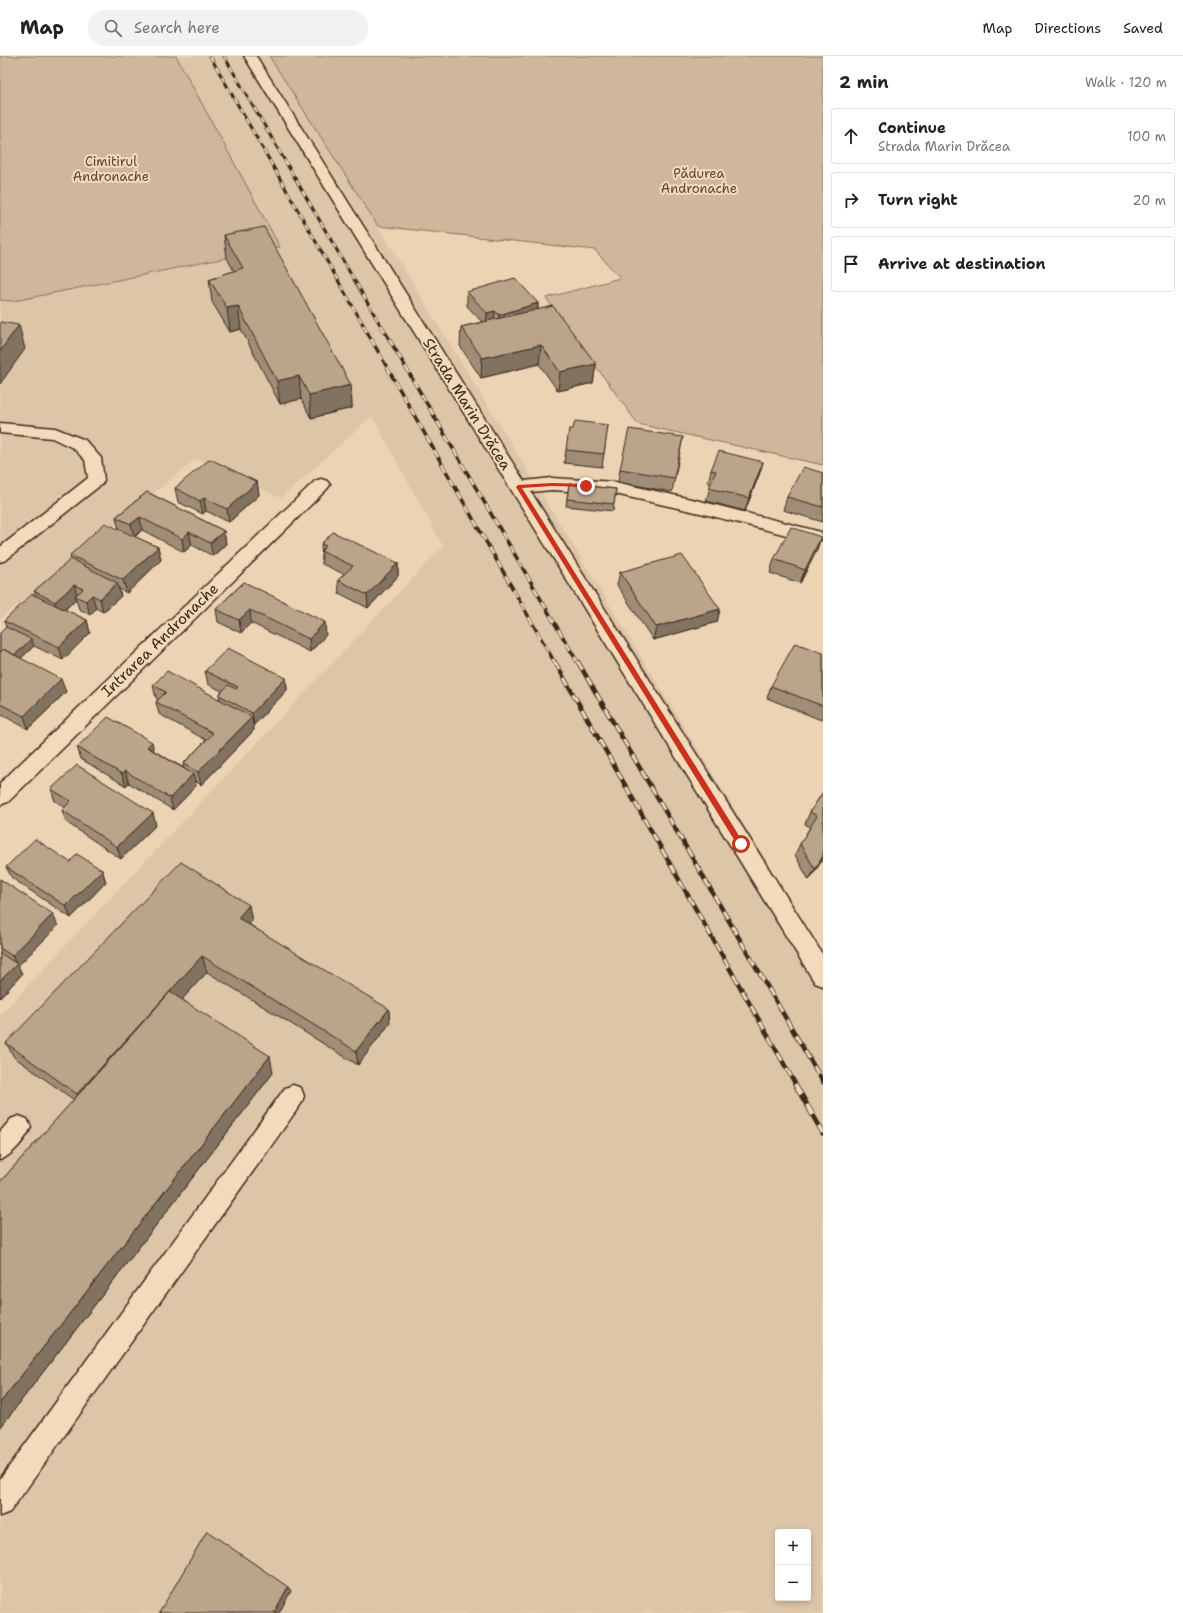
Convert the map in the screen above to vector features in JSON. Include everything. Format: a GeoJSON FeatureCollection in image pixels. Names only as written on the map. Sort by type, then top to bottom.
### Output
{"type":"FeatureCollection","features":[{"type":"Feature","properties":{"kind":"street","name":"Strada Marin Drăcea"},"geometry":{"type":"LineString","coordinates":[[250,56],[823,976]]}},
{"type":"Feature","properties":{"kind":"street"},"geometry":{"type":"LineString","coordinates":[[518,487],[552,484],[614,488],[700,506],[814,536]]}},
{"type":"Feature","properties":{"kind":"street","name":"Intrarea Andronache"},"geometry":{"type":"LineString","coordinates":[[0,796],[321,485]]}},
{"type":"Feature","properties":{"kind":"lane"},"geometry":{"type":"LineString","coordinates":[[0,428],[55,433],[79,444],[93,458],[96,480],[0,556]]}},
{"type":"Feature","properties":{"kind":"lane"},"geometry":{"type":"LineString","coordinates":[[0,1502],[292,1096]]}},
{"type":"Feature","properties":{"kind":"lane"},"geometry":{"type":"LineString","coordinates":[[0,1149],[19,1127]]}},
{"type":"Feature","properties":{"kind":"shaded area"},"geometry":{"type":"Polygon","coordinates":[[[176,56],[269,56],[378,226],[823,954],[823,1613],[0,1613],[0,1015],[443,546],[372,416],[281,498],[196,459],[0,619],[0,300],[14,301],[279,247],[176,56]]]}},
{"type":"Feature","properties":{"kind":"green space","name":"Cimitirul Andronache"},"geometry":{"type":"Polygon","coordinates":[[[0,56],[176,56],[280,247],[14,301],[0,300],[0,56]]]}},
{"type":"Feature","properties":{"kind":"green space","name":"Pădurea Andronache"},"geometry":{"type":"Polygon","coordinates":[[[269,56],[823,56],[823,465],[638,424],[546,298],[620,278],[595,250],[378,226],[269,56]]]}},
{"type":"Feature","properties":{"kind":"building"},"geometry":{"type":"Polygon","coordinates":[[[264,227],[351,385],[309,395],[299,376],[277,381],[238,306],[227,308],[209,279],[243,268],[224,235],[264,227]]]}},
{"type":"Feature","properties":{"kind":"building"},"geometry":{"type":"Polygon","coordinates":[[[515,278],[538,303],[499,315],[495,311],[487,313],[467,292],[515,278]]]}},
{"type":"Feature","properties":{"kind":"building"},"geometry":{"type":"Polygon","coordinates":[[[553,306],[596,364],[560,372],[541,345],[482,358],[461,327],[553,306]]]}},
{"type":"Feature","properties":{"kind":"building"},"geometry":{"type":"Polygon","coordinates":[[[0,322],[19,325],[0,351],[0,322]]]}},
{"type":"Feature","properties":{"kind":"building"},"geometry":{"type":"Polygon","coordinates":[[[575,421],[608,425],[604,454],[566,450],[569,429],[573,429],[575,421]]]}},
{"type":"Feature","properties":{"kind":"building"},"geometry":{"type":"Polygon","coordinates":[[[629,429],[683,437],[674,478],[620,469],[629,429]]]}},
{"type":"Feature","properties":{"kind":"building"},"geometry":{"type":"Polygon","coordinates":[[[719,451],[763,462],[749,498],[709,488],[716,471],[711,470],[719,451]]]}},
{"type":"Feature","properties":{"kind":"building"},"geometry":{"type":"Polygon","coordinates":[[[210,459],[257,482],[227,509],[204,498],[200,501],[175,488],[210,459]]]}},
{"type":"Feature","properties":{"kind":"building"},"geometry":{"type":"Polygon","coordinates":[[[803,467],[823,473],[823,507],[787,497],[803,467]]]}},
{"type":"Feature","properties":{"kind":"building"},"geometry":{"type":"Polygon","coordinates":[[[569,484],[616,489],[614,504],[567,499],[569,484]]]}},
{"type":"Feature","properties":{"kind":"building"},"geometry":{"type":"Polygon","coordinates":[[[147,492],[224,531],[210,543],[189,532],[182,539],[140,517],[131,524],[116,517],[147,492]]]}},
{"type":"Feature","properties":{"kind":"building"},"geometry":{"type":"Polygon","coordinates":[[[105,523],[158,547],[123,580],[70,555],[105,523]]]}},
{"type":"Feature","properties":{"kind":"building"},"geometry":{"type":"Polygon","coordinates":[[[791,527],[821,537],[805,570],[774,559],[791,527]]]}},
{"type":"Feature","properties":{"kind":"building"},"geometry":{"type":"Polygon","coordinates":[[[333,532],[398,563],[367,595],[338,580],[353,566],[321,551],[326,546],[321,544],[333,532]]]}},
{"type":"Feature","properties":{"kind":"building"},"geometry":{"type":"Polygon","coordinates":[[[682,555],[720,609],[656,627],[620,572],[682,555]]]}},
{"type":"Feature","properties":{"kind":"building"},"geometry":{"type":"Polygon","coordinates":[[[71,559],[117,583],[100,599],[92,595],[86,601],[75,596],[83,589],[74,585],[55,602],[34,591],[71,559]]]}},
{"type":"Feature","properties":{"kind":"building"},"geometry":{"type":"Polygon","coordinates":[[[244,582],[325,622],[309,639],[250,610],[239,620],[216,609],[244,582]]]}},
{"type":"Feature","properties":{"kind":"building"},"geometry":{"type":"Polygon","coordinates":[[[32,594],[87,620],[59,647],[4,621],[32,594]]]}},
{"type":"Feature","properties":{"kind":"building"},"geometry":{"type":"Polygon","coordinates":[[[6,627],[31,639],[15,655],[3,649],[1,652],[0,651],[0,633],[6,627]]]}},
{"type":"Feature","properties":{"kind":"building"},"geometry":{"type":"Polygon","coordinates":[[[795,643],[823,653],[823,706],[771,686],[795,643]]]}},
{"type":"Feature","properties":{"kind":"building"},"geometry":{"type":"Polygon","coordinates":[[[228,648],[286,678],[252,713],[219,695],[228,685],[236,689],[238,687],[205,671],[228,648]]]}},
{"type":"Feature","properties":{"kind":"building"},"geometry":{"type":"Polygon","coordinates":[[[3,649],[61,679],[24,716],[0,704],[0,652],[3,649]]]}},
{"type":"Feature","properties":{"kind":"building"},"geometry":{"type":"Polygon","coordinates":[[[167,671],[252,717],[198,772],[183,764],[213,733],[156,702],[166,692],[153,685],[167,671]]]}},
{"type":"Feature","properties":{"kind":"building"},"geometry":{"type":"Polygon","coordinates":[[[108,717],[152,742],[147,747],[193,774],[170,798],[125,771],[122,774],[77,747],[108,717]]]}},
{"type":"Feature","properties":{"kind":"building"},"geometry":{"type":"Polygon","coordinates":[[[77,765],[153,813],[117,847],[62,810],[71,801],[51,789],[77,765]]]}},
{"type":"Feature","properties":{"kind":"building"},"geometry":{"type":"Polygon","coordinates":[[[823,792],[823,856],[815,869],[800,844],[817,816],[810,812],[823,792]]]}},
{"type":"Feature","properties":{"kind":"building"},"geometry":{"type":"Polygon","coordinates":[[[35,839],[70,862],[77,854],[102,870],[66,906],[6,867],[35,839]]]}},
{"type":"Feature","properties":{"kind":"building"},"geometry":{"type":"Polygon","coordinates":[[[181,862],[249,905],[238,918],[389,1009],[356,1051],[202,956],[77,1094],[6,1043],[181,862]]]}},
{"type":"Feature","properties":{"kind":"building"},"geometry":{"type":"Polygon","coordinates":[[[0,879],[53,914],[12,956],[0,948],[0,879]]]}},
{"type":"Feature","properties":{"kind":"building"},"geometry":{"type":"Polygon","coordinates":[[[0,953],[17,964],[0,981],[0,953]]]}},
{"type":"Feature","properties":{"kind":"building"},"geometry":{"type":"Polygon","coordinates":[[[170,992],[270,1056],[0,1403],[0,1182],[170,992]]]}},
{"type":"Feature","properties":{"kind":"building"},"geometry":{"type":"Polygon","coordinates":[[[207,1531],[288,1587],[274,1613],[159,1613],[207,1531]]]}},
{"type":"Feature","properties":{"kind":"railway"},"geometry":{"type":"LineString","coordinates":[[210,56],[364,326]]}},
{"type":"Feature","properties":{"kind":"railway"},"geometry":{"type":"LineString","coordinates":[[224,56],[381,326]]}},
{"type":"Feature","properties":{"kind":"railway"},"geometry":{"type":"LineString","coordinates":[[363,325],[555,663]]}},
{"type":"Feature","properties":{"kind":"railway"},"geometry":{"type":"LineString","coordinates":[[381,325],[578,663]]}},
{"type":"Feature","properties":{"kind":"railway"},"geometry":{"type":"LineString","coordinates":[[555,662],[796,1085]]}},
{"type":"Feature","properties":{"kind":"railway"},"geometry":{"type":"LineString","coordinates":[[578,662],[823,1082]]}},
{"type":"Feature","properties":{"kind":"railway"},"geometry":{"type":"LineString","coordinates":[[795,1084],[823,1133]]}},
{"type":"Feature","properties":{"kind":"route"},"geometry":{"type":"LineString","coordinates":[[586,486],[552,484],[518,487],[741,844]]}}]}
